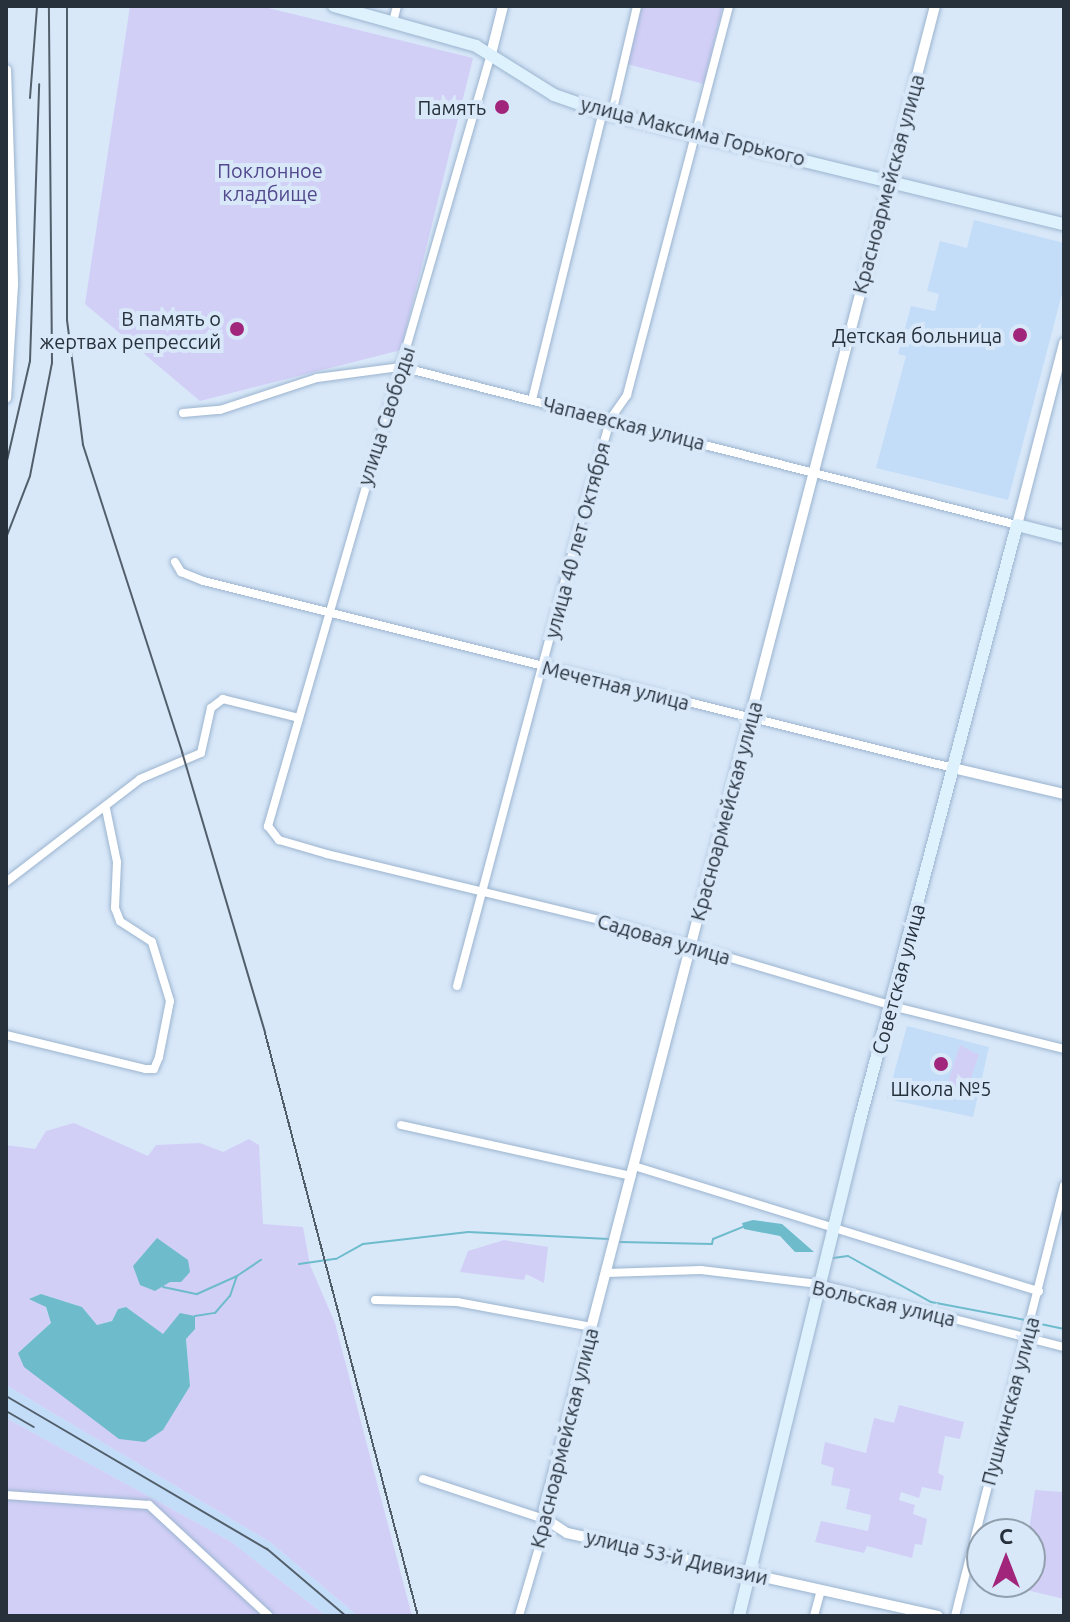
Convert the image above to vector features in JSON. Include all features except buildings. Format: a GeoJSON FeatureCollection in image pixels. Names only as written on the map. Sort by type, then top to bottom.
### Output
{"type":"FeatureCollection","features":[{"type":"Feature","properties":{"kind":"main road","name":"улица Максима Горького"},"geometry":{"type":"LineString","coordinates":[[334,6],[491,54],[554,95],[607,112],[1064,224]]}},
{"type":"Feature","properties":{"kind":"main road","name":"Чапаевская улица"},"geometry":{"type":"LineString","coordinates":[[1017,525],[1064,537]]}},
{"type":"Feature","properties":{"kind":"main road","name":"Советская улица"},"geometry":{"type":"LineString","coordinates":[[739,1616],[818,1284],[1017,525]]}},
{"type":"Feature","properties":{"kind":"street"},"geometry":{"type":"LineString","coordinates":[[393,22],[397,6]]}},
{"type":"Feature","properties":{"kind":"street","name":"улица Свободы"},"geometry":{"type":"LineString","coordinates":[[268,826],[503,6]]}},
{"type":"Feature","properties":{"kind":"street"},"geometry":{"type":"LineString","coordinates":[[532,400],[637,6]]}},
{"type":"Feature","properties":{"kind":"street","name":"улица 40 лет Октября"},"geometry":{"type":"LineString","coordinates":[[457,986],[484,896],[542,667],[611,418],[627,395],[729,6]]}},
{"type":"Feature","properties":{"kind":"street","name":"Красноармейская улица"},"geometry":{"type":"LineString","coordinates":[[519,1616],[547,1520],[547,1494],[935,6]]}},
{"type":"Feature","properties":{"kind":"street"},"geometry":{"type":"LineString","coordinates":[[6,70],[13,285],[6,398]]}},
{"type":"Feature","properties":{"kind":"street","name":"Советская улица"},"geometry":{"type":"LineString","coordinates":[[1017,525],[1059,386],[1064,343]]}},
{"type":"Feature","properties":{"kind":"street","name":"Чапаевская улица"},"geometry":{"type":"LineString","coordinates":[[183,413],[220,410],[317,378],[401,367],[611,418],[1017,525]]}},
{"type":"Feature","properties":{"kind":"street","name":"Мечетная улица"},"geometry":{"type":"LineString","coordinates":[[175,562],[181,572],[203,581],[328,610],[750,719],[1064,794]]}},
{"type":"Feature","properties":{"kind":"street"},"geometry":{"type":"LineString","coordinates":[[6,882],[39,852],[106,809],[140,779],[201,753],[211,708],[223,699],[299,718]]}},
{"type":"Feature","properties":{"kind":"street"},"geometry":{"type":"LineString","coordinates":[[6,1035],[154,1069],[170,1001],[152,942],[120,921],[115,908],[117,862],[106,809]]}},
{"type":"Feature","properties":{"kind":"street","name":"Садовая улица"},"geometry":{"type":"LineString","coordinates":[[268,826],[279,840],[484,896],[691,945],[892,1006],[1064,1049]]}},
{"type":"Feature","properties":{"kind":"street"},"geometry":{"type":"LineString","coordinates":[[401,1125],[632,1171],[834,1227],[1039,1291]]}},
{"type":"Feature","properties":{"kind":"street","name":"Пушкинская улица"},"geometry":{"type":"LineString","coordinates":[[955,1616],[1064,1186]]}},
{"type":"Feature","properties":{"kind":"street","name":"Вольская улица"},"geometry":{"type":"LineString","coordinates":[[607,1269],[701,1270],[818,1284],[1029,1333],[1064,1347]]}},
{"type":"Feature","properties":{"kind":"street"},"geometry":{"type":"LineString","coordinates":[[375,1300],[457,1302],[592,1327]]}},
{"type":"Feature","properties":{"kind":"street","name":"улица 53-й Дивизии"},"geometry":{"type":"LineString","coordinates":[[423,1479],[547,1520],[567,1533],[938,1616]]}},
{"type":"Feature","properties":{"kind":"street"},"geometry":{"type":"LineString","coordinates":[[6,1495],[149,1505],[269,1616]]}},
{"type":"Feature","properties":{"kind":"street"},"geometry":{"type":"LineString","coordinates":[[814,1616],[821,1590]]}},
{"type":"Feature","properties":{"kind":"street"},"geometry":{"type":"LineString","coordinates":[[882,1616],[885,1604]]}},
{"type":"Feature","properties":{"kind":"shaded area"},"geometry":{"type":"Polygon","coordinates":[[[974,220],[1064,243],[1064,286],[1008,500],[876,468],[906,356],[898,354],[911,306],[935,311],[939,294],[927,291],[940,241],[967,248],[974,220]]]}},
{"type":"Feature","properties":{"kind":"shaded area","name":"Школа №5"},"geometry":{"type":"Polygon","coordinates":[[[907,1026],[989,1047],[973,1117],[887,1099],[907,1026]]]}},
{"type":"Feature","properties":{"kind":"shaded area"},"geometry":{"type":"Polygon","coordinates":[[[753,1220],[782,1224],[814,1252],[795,1252],[780,1236],[744,1229],[742,1223],[753,1220]]]}},
{"type":"Feature","properties":{"kind":"shaded area"},"geometry":{"type":"Polygon","coordinates":[[[157,1238],[188,1260],[190,1272],[181,1282],[170,1282],[155,1291],[140,1285],[133,1266],[157,1238]]]}},
{"type":"Feature","properties":{"kind":"shaded area"},"geometry":{"type":"Polygon","coordinates":[[[41,1294],[82,1307],[97,1325],[112,1321],[118,1309],[126,1307],[163,1334],[180,1313],[195,1316],[195,1329],[186,1339],[190,1386],[163,1430],[145,1442],[119,1439],[24,1367],[18,1353],[51,1323],[46,1307],[29,1299],[41,1294]]]}},
{"type":"Feature","properties":{"kind":"shaded area"},"geometry":{"type":"Polygon","coordinates":[[[6,1385],[270,1542],[358,1616],[326,1616],[230,1541],[6,1418],[6,1385]]]}},
{"type":"Feature","properties":{"kind":"green space","name":"Поклонное кладбище"},"geometry":{"type":"Polygon","coordinates":[[[130,6],[260,6],[473,58],[401,350],[200,401],[85,304],[130,6]]]}},
{"type":"Feature","properties":{"kind":"green space"},"geometry":{"type":"Polygon","coordinates":[[[641,6],[723,6],[704,84],[627,64],[641,6]]]}},
{"type":"Feature","properties":{"kind":"green space"},"geometry":{"type":"Polygon","coordinates":[[[960,1045],[979,1055],[965,1094],[947,1085],[960,1045]]]}},
{"type":"Feature","properties":{"kind":"green space"},"geometry":{"type":"Polygon","coordinates":[[[74,1123],[148,1156],[156,1145],[200,1143],[223,1152],[249,1139],[259,1145],[263,1224],[303,1227],[310,1265],[335,1323],[412,1616],[358,1616],[270,1542],[6,1385],[6,1145],[35,1149],[46,1131],[74,1123]],[[41,1294],[51,1323],[18,1353],[190,1386],[186,1338],[163,1335],[126,1307],[118,1309],[112,1321],[97,1325],[82,1307],[41,1294]]]}},
{"type":"Feature","properties":{"kind":"green space"},"geometry":{"type":"Polygon","coordinates":[[[504,1240],[548,1247],[544,1283],[526,1274],[524,1280],[460,1272],[468,1251],[504,1240]]]}},
{"type":"Feature","properties":{"kind":"green space"},"geometry":{"type":"Polygon","coordinates":[[[899,1405],[964,1422],[960,1439],[945,1436],[938,1473],[944,1476],[941,1491],[922,1487],[919,1498],[901,1492],[899,1500],[915,1505],[913,1514],[927,1519],[922,1545],[915,1544],[912,1558],[867,1546],[864,1553],[815,1542],[821,1521],[868,1531],[871,1515],[846,1509],[850,1489],[831,1485],[834,1468],[821,1464],[825,1442],[866,1453],[874,1418],[894,1423],[899,1405]]]}},
{"type":"Feature","properties":{"kind":"green space"},"geometry":{"type":"Polygon","coordinates":[[[6,1418],[230,1541],[326,1616],[6,1616],[6,1418]]]}},
{"type":"Feature","properties":{"kind":"green space"},"geometry":{"type":"Polygon","coordinates":[[[1035,1490],[1064,1492],[1064,1599],[1046,1595],[1046,1518],[1031,1518],[1035,1490]]]}},
{"type":"Feature","properties":{"kind":"waterway"},"geometry":{"type":"LineString","coordinates":[[620,1242],[712,1244],[713,1239],[745,1226]]}},
{"type":"Feature","properties":{"kind":"waterway"},"geometry":{"type":"LineString","coordinates":[[299,1264],[336,1259],[363,1244],[468,1232],[609,1239]]}},
{"type":"Feature","properties":{"kind":"waterway"},"geometry":{"type":"LineString","coordinates":[[833,1258],[848,1256],[931,1302],[1025,1320]]}},
{"type":"Feature","properties":{"kind":"waterway"},"geometry":{"type":"LineString","coordinates":[[195,1316],[215,1313],[230,1296],[237,1276],[261,1260]]}},
{"type":"Feature","properties":{"kind":"waterway"},"geometry":{"type":"LineString","coordinates":[[163,1287],[197,1294],[237,1276]]}},
{"type":"Feature","properties":{"kind":"waterway"},"geometry":{"type":"LineString","coordinates":[[1031,1322],[1064,1329]]}},
{"type":"Feature","properties":{"kind":"railway"},"geometry":{"type":"LineString","coordinates":[[30,98],[37,6]]}},
{"type":"Feature","properties":{"kind":"railway"},"geometry":{"type":"LineString","coordinates":[[6,538],[30,476],[52,363],[49,6]]}},
{"type":"Feature","properties":{"kind":"railway"},"geometry":{"type":"LineString","coordinates":[[67,6],[67,320],[83,445],[182,752],[265,1033],[418,1616]]}},
{"type":"Feature","properties":{"kind":"railway"},"geometry":{"type":"LineString","coordinates":[[6,465],[30,361],[39,84]]}},
{"type":"Feature","properties":{"kind":"railway"},"geometry":{"type":"LineString","coordinates":[[6,1396],[267,1549],[346,1616]]}},
{"type":"Feature","properties":{"kind":"railway"},"geometry":{"type":"LineString","coordinates":[[6,1411],[34,1427]]}},
{"type":"Feature","properties":{"kind":"place","name":"Память"},"geometry":{"type":"Point","coordinates":[502,107]}},
{"type":"Feature","properties":{"kind":"place","name":"В память о жертвах репрессий"},"geometry":{"type":"Point","coordinates":[237,329]}},
{"type":"Feature","properties":{"kind":"place","name":"Детская больница"},"geometry":{"type":"Point","coordinates":[1020,335]}},
{"type":"Feature","properties":{"kind":"place","name":"Школа №5"},"geometry":{"type":"Point","coordinates":[941,1064]}}]}
